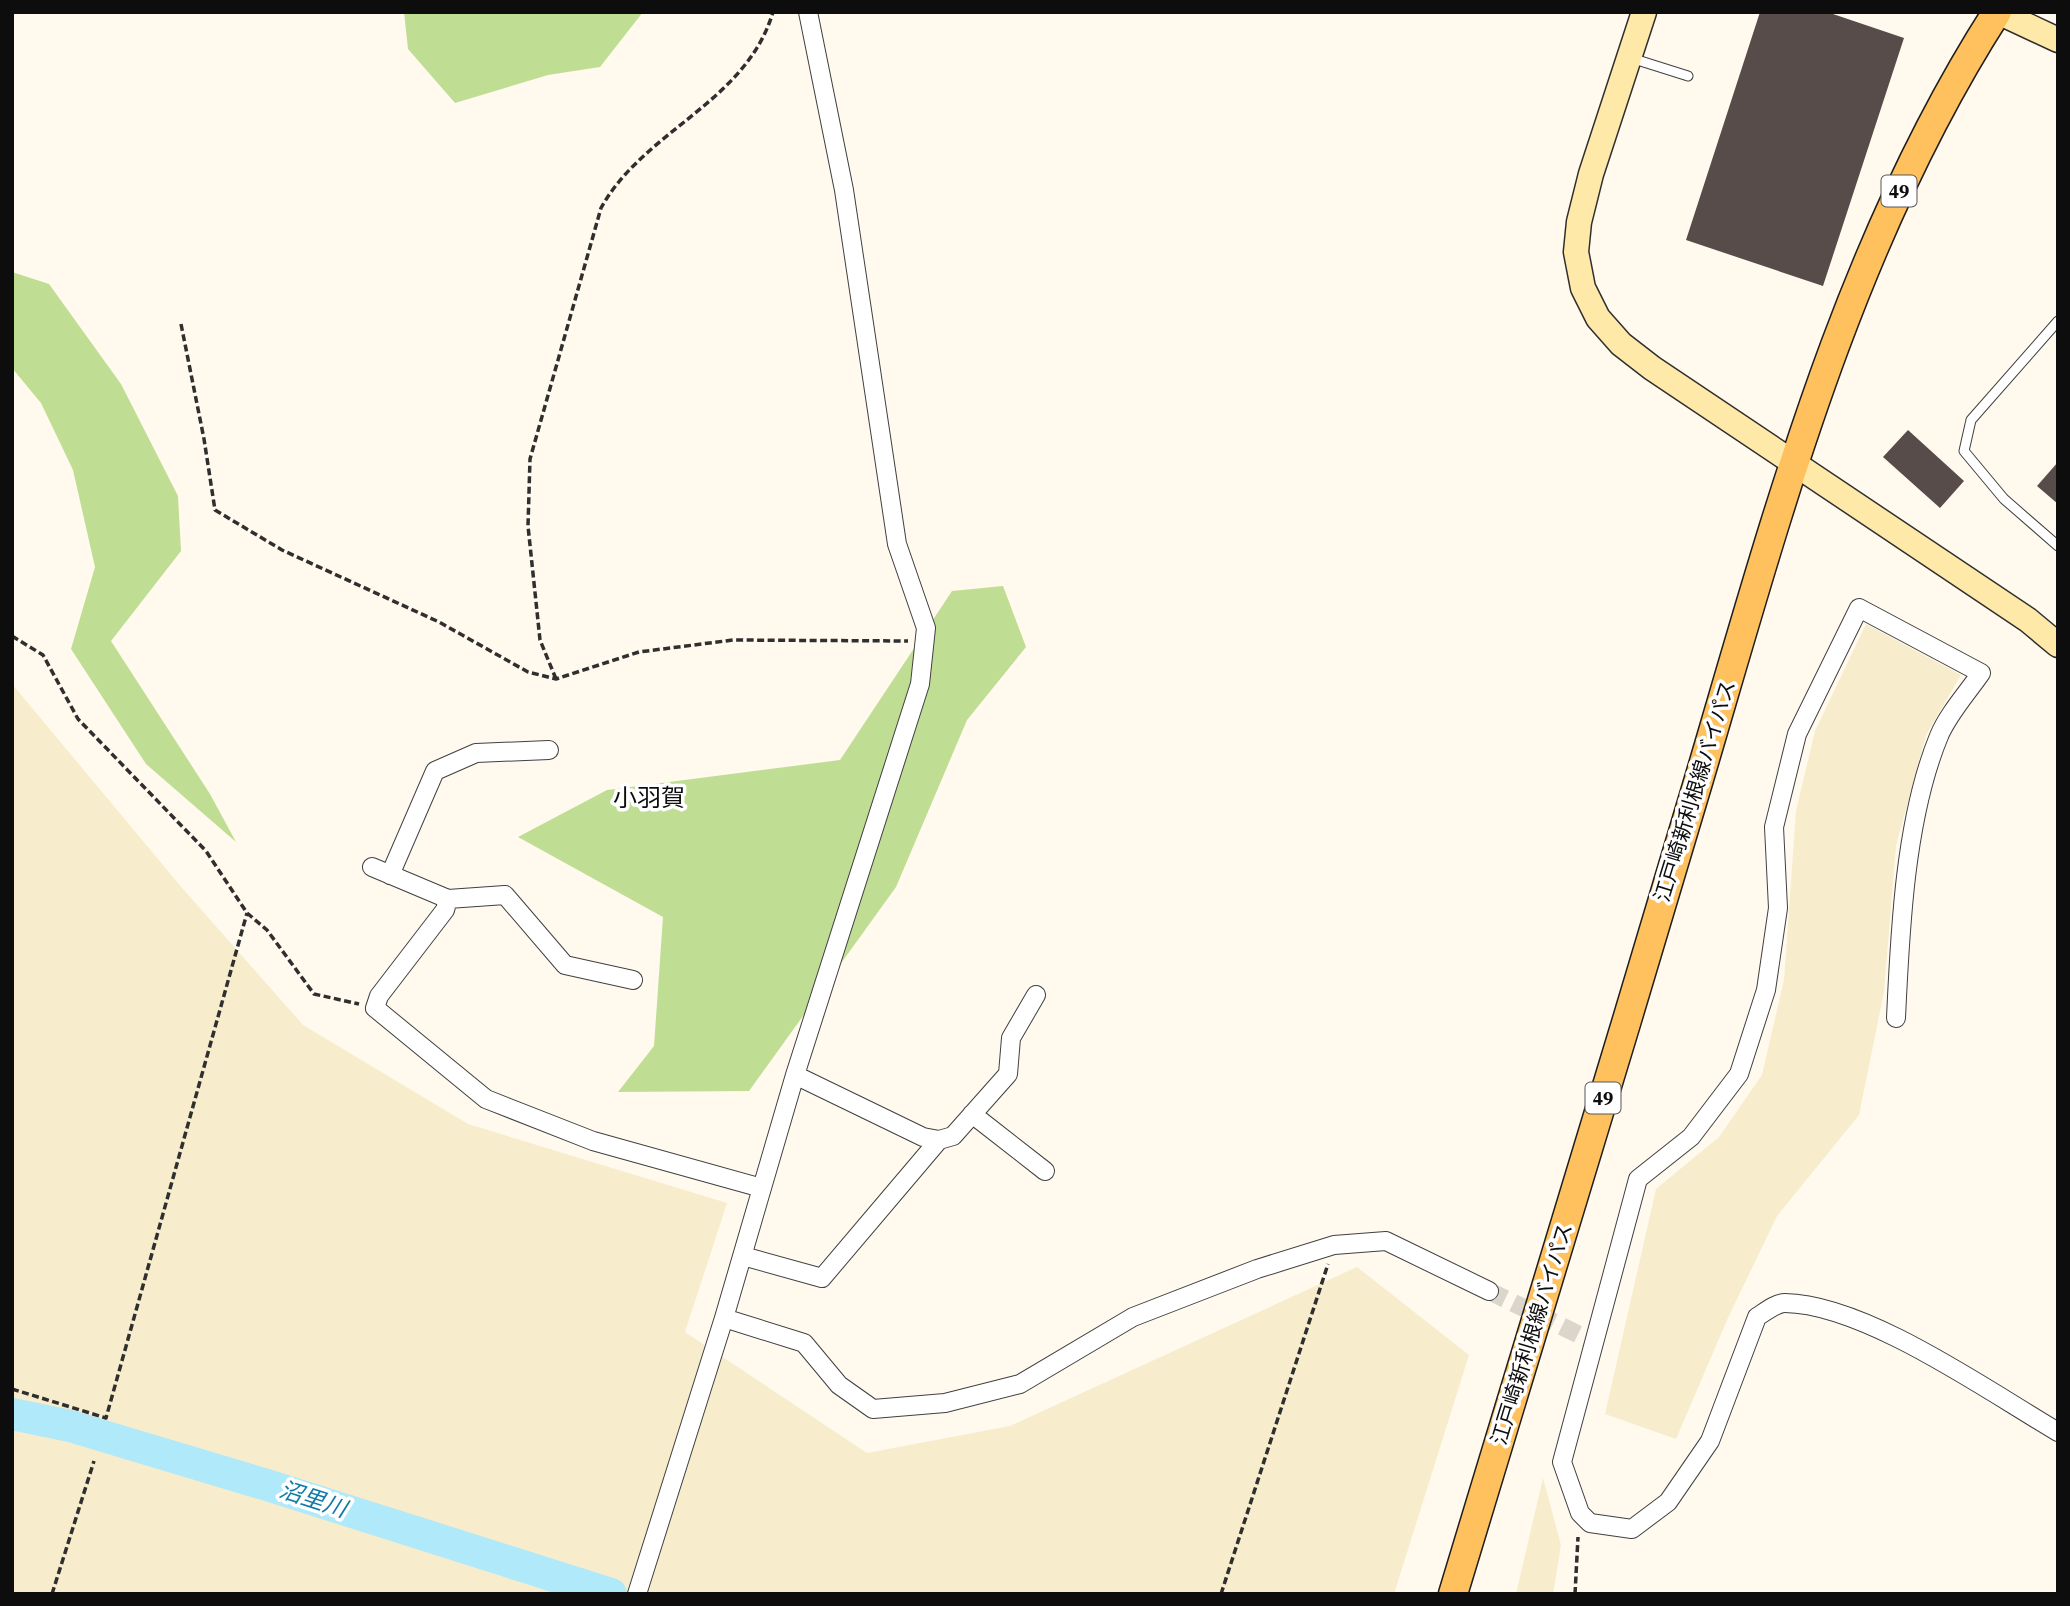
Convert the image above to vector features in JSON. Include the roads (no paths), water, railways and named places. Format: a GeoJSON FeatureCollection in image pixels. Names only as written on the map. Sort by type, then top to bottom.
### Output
{"type":"FeatureCollection","features":[{"type":"Feature","properties":{"kind":"main road","name":"江戸崎新利根線バイパス"},"geometry":{"type":"LineString","coordinates":[[1453,1594],[1795,462],[1855,290],[1884,221],[1930,125],[1998,12]]}},
{"type":"Feature","properties":{"kind":"street"},"geometry":{"type":"LineString","coordinates":[[637,1594],[724,1318],[795,1075],[920,684],[925,640],[926,628],[897,544],[844,190],[808,12]]}},
{"type":"Feature","properties":{"kind":"street"},"geometry":{"type":"LineString","coordinates":[[1644,12],[1579,222],[1576,252],[1583,288],[1598,318],[1621,344],[2028,620],[2058,645]]}},
{"type":"Feature","properties":{"kind":"street"},"geometry":{"type":"LineString","coordinates":[[1998,12],[2058,40]]}},
{"type":"Feature","properties":{"kind":"street"},"geometry":{"type":"LineString","coordinates":[[1896,1018],[1900,928],[1918,810],[1940,734],[1981,673],[1859,608],[1797,734],[1774,827],[1778,908],[1766,990],[1739,1074],[1691,1137],[1638,1179],[1562,1462],[1580,1513],[1590,1523],[1632,1529],[1668,1502],[1710,1441],[1757,1317],[1783,1303],[1836,1311],[1894,1336],[2058,1432]]}},
{"type":"Feature","properties":{"kind":"street"},"geometry":{"type":"LineString","coordinates":[[390,874],[435,771],[476,753],[549,750]]}},
{"type":"Feature","properties":{"kind":"street"},"geometry":{"type":"LineString","coordinates":[[372,867],[448,899],[505,895],[565,965],[633,980]]}},
{"type":"Feature","properties":{"kind":"street"},"geometry":{"type":"LineString","coordinates":[[448,899],[445,910],[379,996],[375,1008],[486,1099],[593,1141],[762,1188]]}},
{"type":"Feature","properties":{"kind":"street"},"geometry":{"type":"LineString","coordinates":[[795,1075],[923,1137],[939,1140],[953,1136],[1007,1074],[1011,1038],[1036,995]]}},
{"type":"Feature","properties":{"kind":"street"},"geometry":{"type":"LineString","coordinates":[[972,1114],[1045,1171]]}},
{"type":"Feature","properties":{"kind":"street"},"geometry":{"type":"LineString","coordinates":[[743,1255],[822,1278],[939,1140]]}},
{"type":"Feature","properties":{"kind":"street"},"geometry":{"type":"LineString","coordinates":[[724,1318],[804,1343],[839,1385],[873,1409],[945,1403],[1020,1384],[1133,1317],[1257,1269],[1334,1245],[1386,1241],[1489,1291]]}},
{"type":"Feature","properties":{"kind":"lane"},"geometry":{"type":"LineString","coordinates":[[1629,57],[1688,76]]}},
{"type":"Feature","properties":{"kind":"lane"},"geometry":{"type":"LineString","coordinates":[[2058,321],[1971,420],[1964,452],[2004,499],[2058,546]]}},
{"type":"Feature","properties":{"kind":"waterway","name":"沼里川"},"geometry":{"type":"LineString","coordinates":[[12,1414],[70,1426],[267,1485],[611,1594]]}},
{"type":"Feature","properties":{"kind":"tunnel"},"geometry":{"type":"LineString","coordinates":[[1489,1291],[1594,1342]]}},
{"type":"Feature","properties":{"kind":"district","name":"小羽賀"},"geometry":{"type":"Point","coordinates":[649,798]}}]}
